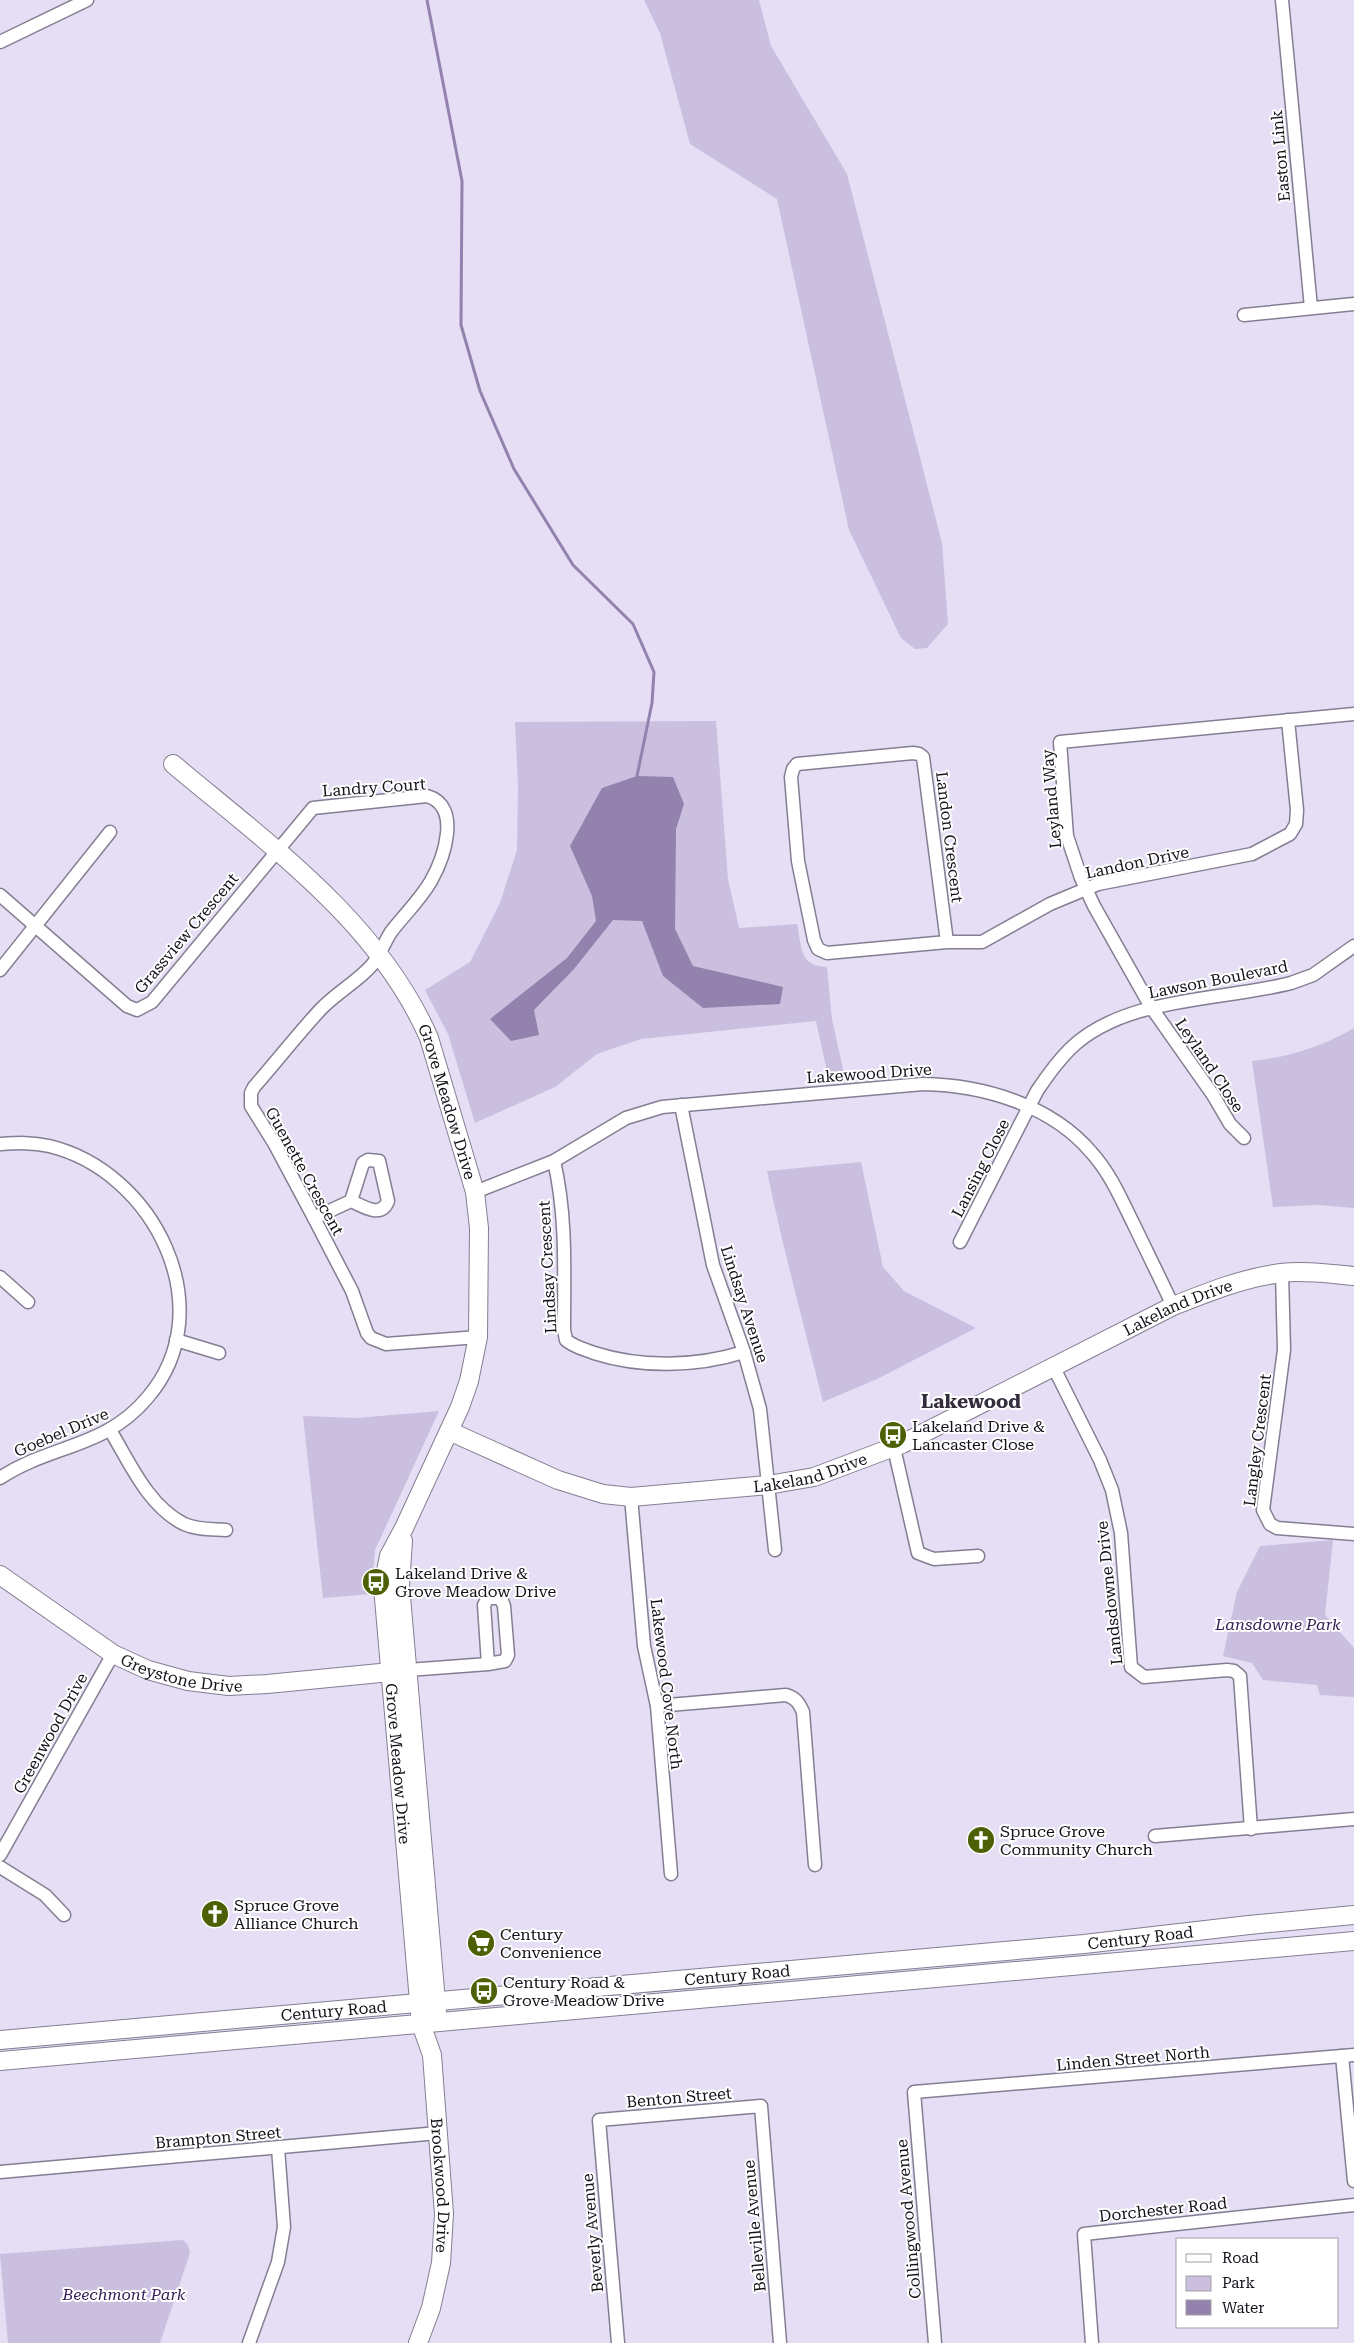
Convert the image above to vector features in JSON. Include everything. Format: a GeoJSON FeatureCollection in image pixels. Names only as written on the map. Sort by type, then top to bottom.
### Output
{"type":"FeatureCollection","features":[{"type":"Feature","properties":{"kind":"street"},"geometry":{"type":"LineString","coordinates":[[0,42],[87,0]]}},
{"type":"Feature","properties":{"kind":"street","name":"Easton Link"},"geometry":{"type":"LineString","coordinates":[[1282,0],[1311,308]]}},
{"type":"Feature","properties":{"kind":"street"},"geometry":{"type":"LineString","coordinates":[[1244,315],[1354,304]]}},
{"type":"Feature","properties":{"kind":"street","name":"Leyland Way"},"geometry":{"type":"LineString","coordinates":[[1151,1007],[1086,889],[1075,864],[1067,836],[1060,742],[1354,714]]}},
{"type":"Feature","properties":{"kind":"street","name":"Landon Drive"},"geometry":{"type":"LineString","coordinates":[[822,951],[827,953],[947,942],[982,942],[1050,904],[1086,889],[1138,875],[1252,854],[1290,834],[1296,824],[1297,810],[1288,720]]}},
{"type":"Feature","properties":{"kind":"street","name":"Landon Crescent"},"geometry":{"type":"LineString","coordinates":[[822,951],[818,949],[814,940],[798,861],[791,777],[793,769],[797,764],[913,753],[923,757],[947,942]]}},
{"type":"Feature","properties":{"kind":"street","name":"Grove Meadow Drive"},"geometry":{"type":"LineString","coordinates":[[173,764],[276,851],[328,898],[379,954],[408,996],[429,1038],[475,1192],[479,1228],[478,1337],[469,1381],[449,1431],[389,1556],[383,1587],[390,1673],[427,2002]]}},
{"type":"Feature","properties":{"kind":"street","name":"Landry Court"},"geometry":{"type":"LineString","coordinates":[[276,851],[313,808],[427,796],[436,799],[442,804],[446,810],[447,819],[444,848],[432,880],[392,932],[379,954]]}},
{"type":"Feature","properties":{"kind":"street"},"geometry":{"type":"LineString","coordinates":[[0,970],[110,832]]}},
{"type":"Feature","properties":{"kind":"street","name":"Grassview Crescent"},"geometry":{"type":"LineString","coordinates":[[0,895],[127,1006],[137,1010],[152,1002],[276,851]]}},
{"type":"Feature","properties":{"kind":"street","name":"Lawson Boulevard"},"geometry":{"type":"LineString","coordinates":[[1028,1108],[1052,1069],[1071,1048],[1101,1028],[1151,1007],[1291,983],[1312,975],[1354,946]]}},
{"type":"Feature","properties":{"kind":"street","name":"Guenette Crescent"},"geometry":{"type":"LineString","coordinates":[[379,954],[366,970],[319,1011],[254,1088],[251,1093],[251,1106],[274,1143],[352,1291],[367,1333],[371,1338],[386,1344],[478,1337]]}},
{"type":"Feature","properties":{"kind":"street","name":"Leyland Close"},"geometry":{"type":"LineString","coordinates":[[1151,1007],[1214,1095],[1230,1124],[1244,1138]]}},
{"type":"Feature","properties":{"kind":"street","name":"Lakewood Drive"},"geometry":{"type":"LineString","coordinates":[[475,1192],[554,1161],[626,1118],[641,1113],[681,1105],[923,1084],[952,1085],[982,1090],[1009,1098],[1072,1133],[1091,1152],[1114,1184],[1174,1306]]}},
{"type":"Feature","properties":{"kind":"street","name":"Lindsay Avenue"},"geometry":{"type":"LineString","coordinates":[[681,1105],[713,1265],[744,1352],[760,1409],[775,1550]]}},
{"type":"Feature","properties":{"kind":"street","name":"Lansing Close"},"geometry":{"type":"LineString","coordinates":[[960,1242],[1028,1108]]}},
{"type":"Feature","properties":{"kind":"street","name":"Goebel Drive"},"geometry":{"type":"LineString","coordinates":[[0,1144],[28,1142],[50,1146],[71,1154],[114,1180],[133,1196],[157,1228],[172,1260],[177,1280],[179,1303],[176,1340],[170,1362],[149,1397],[123,1422],[94,1439],[32,1461],[0,1478]]}},
{"type":"Feature","properties":{"kind":"street","name":"Lindsay Crescent"},"geometry":{"type":"LineString","coordinates":[[554,1161],[560,1188],[565,1234],[564,1330],[566,1340],[581,1348],[639,1363],[718,1360],[744,1352]]}},
{"type":"Feature","properties":{"kind":"street"},"geometry":{"type":"LineString","coordinates":[[314,1218],[351,1201]]}},
{"type":"Feature","properties":{"kind":"street","name":"Lakeland Drive"},"geometry":{"type":"LineString","coordinates":[[449,1431],[573,1486],[603,1494],[631,1498],[768,1485],[814,1477],[894,1448],[1174,1306],[1232,1285],[1282,1273],[1354,1276]]}},
{"type":"Feature","properties":{"kind":"street","name":"Langley Crescent"},"geometry":{"type":"LineString","coordinates":[[1282,1273],[1284,1350],[1262,1510],[1270,1524],[1278,1528],[1354,1534]]}},
{"type":"Feature","properties":{"kind":"street"},"geometry":{"type":"LineString","coordinates":[[0,1277],[28,1302]]}},
{"type":"Feature","properties":{"kind":"street"},"geometry":{"type":"LineString","coordinates":[[176,1340],[219,1353]]}},
{"type":"Feature","properties":{"kind":"street","name":"Landsdowne Drive"},"geometry":{"type":"LineString","coordinates":[[1054,1368],[1097,1452],[1112,1490],[1121,1532],[1131,1667],[1144,1677],[1227,1670],[1234,1671],[1240,1676],[1251,1829]]}},
{"type":"Feature","properties":{"kind":"street"},"geometry":{"type":"LineString","coordinates":[[110,1430],[144,1486],[159,1506],[185,1524],[200,1529],[226,1530]]}},
{"type":"Feature","properties":{"kind":"street"},"geometry":{"type":"LineString","coordinates":[[894,1448],[918,1553],[934,1558],[978,1556]]}},
{"type":"Feature","properties":{"kind":"street","name":"Lakewood Cove North"},"geometry":{"type":"LineString","coordinates":[[631,1498],[644,1646],[657,1706],[671,1874]]}},
{"type":"Feature","properties":{"kind":"street","name":"Grove Meadow Drive"},"geometry":{"type":"LineString","coordinates":[[404,1528],[400,1558],[400,1585],[408,1670],[427,2002]]}},
{"type":"Feature","properties":{"kind":"street","name":"Greystone Drive"},"geometry":{"type":"LineString","coordinates":[[0,1575],[113,1654],[148,1670],[188,1682],[229,1686],[267,1684],[408,1670]]}},
{"type":"Feature","properties":{"kind":"street"},"geometry":{"type":"LineString","coordinates":[[408,1670],[502,1663],[508,1655],[504,1606],[502,1600],[498,1598],[488,1598],[484,1605],[488,1664]]}},
{"type":"Feature","properties":{"kind":"street","name":"Greenwood Drive"},"geometry":{"type":"LineString","coordinates":[[0,1855],[113,1654]]}},
{"type":"Feature","properties":{"kind":"street"},"geometry":{"type":"LineString","coordinates":[[657,1706],[786,1696],[794,1698],[800,1704],[803,1712],[815,1865]]}},
{"type":"Feature","properties":{"kind":"street"},"geometry":{"type":"LineString","coordinates":[[1155,1836],[1354,1819]]}},
{"type":"Feature","properties":{"kind":"street"},"geometry":{"type":"LineString","coordinates":[[0,1867],[45,1895],[64,1915]]}},
{"type":"Feature","properties":{"kind":"street","name":"Century Road"},"geometry":{"type":"LineString","coordinates":[[0,2040],[1075,1945],[1249,1925],[1354,1916]]}},
{"type":"Feature","properties":{"kind":"street"},"geometry":{"type":"LineString","coordinates":[[1289,1947],[1354,1934]]}},
{"type":"Feature","properties":{"kind":"street","name":"Century Road"},"geometry":{"type":"LineString","coordinates":[[0,2061],[1354,1942]]}},
{"type":"Feature","properties":{"kind":"street","name":"Brookwood Drive"},"geometry":{"type":"LineString","coordinates":[[418,2343],[431,2308],[441,2263],[444,2214],[427,2002]]}},
{"type":"Feature","properties":{"kind":"street"},"geometry":{"type":"LineString","coordinates":[[1348,2056],[1354,2181]]}},
{"type":"Feature","properties":{"kind":"street","name":"Linden Street North"},"geometry":{"type":"LineString","coordinates":[[914,2092],[1348,2056]]}},
{"type":"Feature","properties":{"kind":"street","name":"Collingwood Avenue"},"geometry":{"type":"LineString","coordinates":[[914,2092],[935,2343]]}},
{"type":"Feature","properties":{"kind":"street","name":"Benton Street"},"geometry":{"type":"LineString","coordinates":[[599,2120],[761,2106]]}},
{"type":"Feature","properties":{"kind":"street","name":"Belleville Avenue"},"geometry":{"type":"LineString","coordinates":[[761,2106],[780,2343]]}},
{"type":"Feature","properties":{"kind":"street","name":"Beverly Avenue"},"geometry":{"type":"LineString","coordinates":[[599,2120],[618,2343]]}},
{"type":"Feature","properties":{"kind":"street","name":"Brampton Street"},"geometry":{"type":"LineString","coordinates":[[0,2172],[438,2133]]}},
{"type":"Feature","properties":{"kind":"street"},"geometry":{"type":"LineString","coordinates":[[249,2343],[278,2262],[284,2227],[278,2148]]}},
{"type":"Feature","properties":{"kind":"street","name":"Dorchester Road"},"geometry":{"type":"LineString","coordinates":[[1092,2343],[1084,2234],[1354,2205]]}},
{"type":"Feature","properties":{"kind":"green space"},"geometry":{"type":"Polygon","coordinates":[[[644,0],[759,0],[771,46],[847,174],[942,543],[948,624],[927,648],[915,649],[901,638],[849,530],[777,199],[690,144],[660,33],[644,0]]]}},
{"type":"Feature","properties":{"kind":"green space"},"geometry":{"type":"Polygon","coordinates":[[[716,721],[728,879],[739,928],[797,924],[803,954],[811,963],[827,967],[832,1019],[844,1074],[828,1076],[816,1021],[641,1039],[597,1054],[555,1087],[475,1123],[448,1034],[425,990],[470,962],[500,903],[517,850],[518,785],[515,722],[716,721]]]}},
{"type":"Feature","properties":{"kind":"green space"},"geometry":{"type":"Polygon","coordinates":[[[1354,1028],[1354,1208],[1318,1205],[1273,1207],[1252,1061],[1279,1057],[1305,1050],[1330,1041],[1354,1028]]]}},
{"type":"Feature","properties":{"kind":"green space"},"geometry":{"type":"Polygon","coordinates":[[[861,1162],[883,1267],[904,1291],[976,1328],[877,1379],[823,1402],[767,1171],[861,1162]]]}},
{"type":"Feature","properties":{"kind":"green space"},"geometry":{"type":"Polygon","coordinates":[[[439,1411],[375,1550],[371,1594],[323,1598],[303,1416],[356,1418],[439,1411]]]}},
{"type":"Feature","properties":{"kind":"green space","name":"Lansdowne Park"},"geometry":{"type":"Polygon","coordinates":[[[1333,1540],[1325,1615],[1354,1648],[1354,1697],[1320,1695],[1317,1685],[1263,1680],[1252,1663],[1223,1656],[1237,1592],[1260,1546],[1333,1540]]]}},
{"type":"Feature","properties":{"kind":"green space","name":"Beechmont Park"},"geometry":{"type":"Polygon","coordinates":[[[183,2240],[188,2245],[190,2253],[160,2343],[8,2343],[0,2254],[183,2240]]]}},
{"type":"Feature","properties":{"kind":"water"},"geometry":{"type":"Polygon","coordinates":[[[637,776],[673,777],[684,804],[676,829],[675,929],[693,966],[783,987],[780,1004],[703,1008],[663,976],[642,921],[613,920],[574,969],[534,1010],[539,1035],[511,1041],[490,1019],[567,958],[596,921],[592,896],[570,846],[602,788],[637,776]]]}},
{"type":"Feature","properties":{"kind":"waterway"},"geometry":{"type":"LineString","coordinates":[[427,0],[462,181],[461,325],[480,391],[514,469],[573,565],[633,624],[654,672],[652,703],[637,776]]}},
{"type":"Feature","properties":{"kind":"place","name":"Lakeland Drive & Lancaster Close"},"geometry":{"type":"Point","coordinates":[893,1435]}},
{"type":"Feature","properties":{"kind":"place","name":"Lakeland Drive & Grove Meadow Drive"},"geometry":{"type":"Point","coordinates":[376,1582]}},
{"type":"Feature","properties":{"kind":"place","name":"Spruce Grove Community Church"},"geometry":{"type":"Point","coordinates":[981,1840]}},
{"type":"Feature","properties":{"kind":"place","name":"Spruce Grove Alliance Church"},"geometry":{"type":"Point","coordinates":[215,1914]}},
{"type":"Feature","properties":{"kind":"place","name":"Century Convenience"},"geometry":{"type":"Point","coordinates":[481,1943]}},
{"type":"Feature","properties":{"kind":"place","name":"Century Road & Grove Meadow Drive"},"geometry":{"type":"Point","coordinates":[484,1991]}},
{"type":"Feature","properties":{"kind":"district","name":"Lakewood"},"geometry":{"type":"Point","coordinates":[971,1401]}}]}
